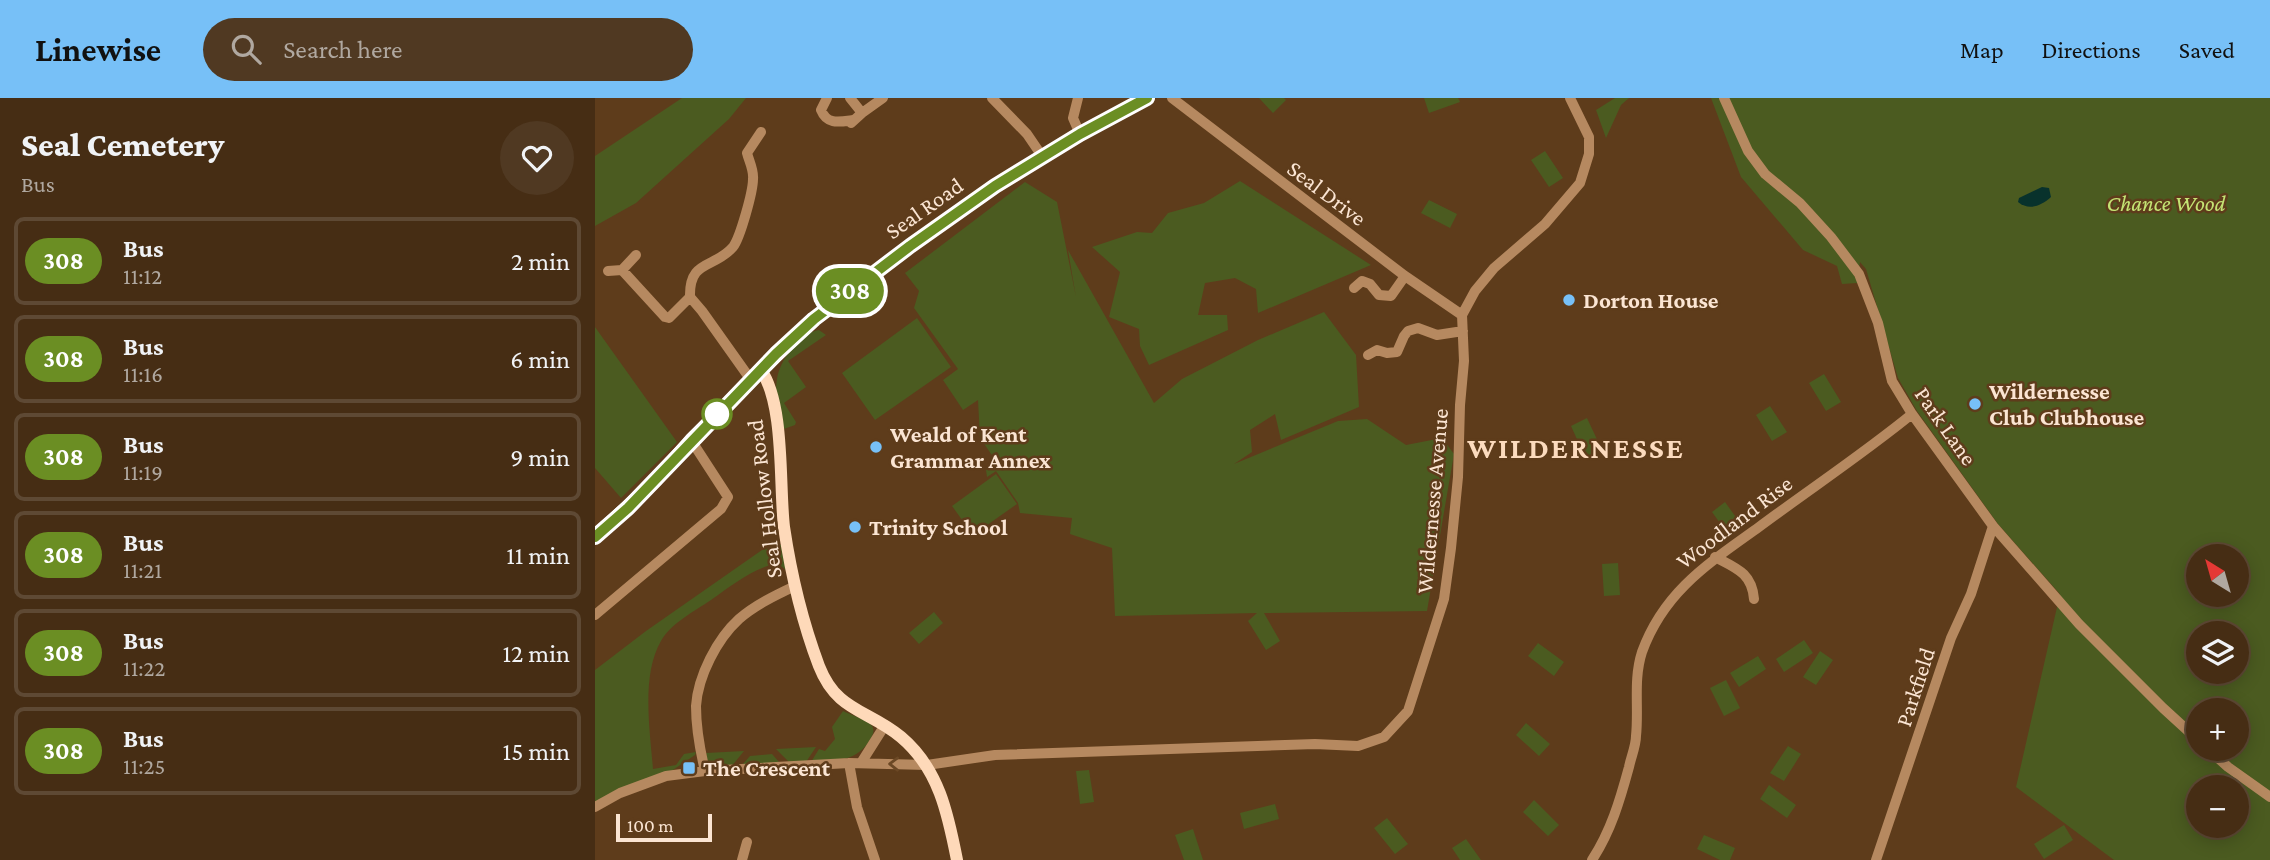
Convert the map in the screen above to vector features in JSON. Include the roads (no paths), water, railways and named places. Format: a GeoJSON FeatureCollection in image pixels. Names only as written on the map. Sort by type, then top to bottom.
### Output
{"type":"FeatureCollection","features":[{"type":"Feature","properties":{"kind":"highway","name":"Seal Road"},"geometry":{"type":"LineString","coordinates":[[595,537],[655,481],[691,440],[809,324],[890,261],[984,194],[1042,156],[1147,98]]}},
{"type":"Feature","properties":{"kind":"main road","name":"Seal Hollow Road"},"geometry":{"type":"LineString","coordinates":[[756,375],[768,381],[772,392],[784,524],[795,586],[807,632],[823,676],[832,692],[846,704],[885,725],[908,743],[927,765],[946,807],[957,860]]}},
{"type":"Feature","properties":{"kind":"street"},"geometry":{"type":"LineString","coordinates":[[827,98],[821,110],[824,117],[832,122],[851,123],[883,98]]}},
{"type":"Feature","properties":{"kind":"street"},"geometry":{"type":"LineString","coordinates":[[850,98],[862,113]]}},
{"type":"Feature","properties":{"kind":"street"},"geometry":{"type":"LineString","coordinates":[[992,98],[1027,134],[1042,156]]}},
{"type":"Feature","properties":{"kind":"street"},"geometry":{"type":"LineString","coordinates":[[1077,98],[1073,120],[1080,134]]}},
{"type":"Feature","properties":{"kind":"street","name":"Seal Drive"},"geometry":{"type":"LineString","coordinates":[[1171,98],[1405,276],[1462,314]]}},
{"type":"Feature","properties":{"kind":"street"},"geometry":{"type":"LineString","coordinates":[[1462,314],[1475,291],[1494,268],[1545,224],[1580,183],[1589,154],[1589,137],[1570,98]]}},
{"type":"Feature","properties":{"kind":"street","name":"Park Lane"},"geometry":{"type":"LineString","coordinates":[[1724,98],[1753,159],[1765,174],[1800,203],[1831,237],[1859,274],[1878,323],[1892,381],[1912,414],[1993,526],[2079,624],[2186,729]]}},
{"type":"Feature","properties":{"kind":"street"},"geometry":{"type":"LineString","coordinates":[[756,375],[690,297],[690,285],[695,273],[705,264],[732,249],[739,238],[751,207],[753,182],[747,170],[747,153],[761,132]]}},
{"type":"Feature","properties":{"kind":"street"},"geometry":{"type":"LineString","coordinates":[[608,271],[622,270],[636,256]]}},
{"type":"Feature","properties":{"kind":"street"},"geometry":{"type":"LineString","coordinates":[[622,270],[664,317],[669,318],[690,297]]}},
{"type":"Feature","properties":{"kind":"street"},"geometry":{"type":"LineString","coordinates":[[1354,288],[1361,281],[1370,284],[1379,295],[1391,296],[1405,276]]}},
{"type":"Feature","properties":{"kind":"street","name":"Wildernesse Avenue"},"geometry":{"type":"LineString","coordinates":[[595,807],[620,793],[666,776],[705,771],[849,763],[927,765],[995,755],[1315,744],[1359,746],[1384,737],[1408,711],[1444,600],[1458,477],[1464,361],[1462,314]]}},
{"type":"Feature","properties":{"kind":"street"},"geometry":{"type":"LineString","coordinates":[[1368,355],[1377,350],[1397,352],[1408,331],[1418,328],[1437,335],[1463,331]]}},
{"type":"Feature","properties":{"kind":"street","name":"Woodland Rise"},"geometry":{"type":"LineString","coordinates":[[1592,860],[1606,838],[1622,794],[1636,738],[1637,668],[1652,628],[1664,607],[1684,583],[1715,557],[1879,441],[1912,414]]}},
{"type":"Feature","properties":{"kind":"street"},"geometry":{"type":"LineString","coordinates":[[595,615],[721,509],[728,497],[691,440]]}},
{"type":"Feature","properties":{"kind":"street","name":"Parkfield"},"geometry":{"type":"LineString","coordinates":[[1876,860],[1951,638],[1971,594],[1993,526]]}},
{"type":"Feature","properties":{"kind":"street"},"geometry":{"type":"LineString","coordinates":[[1715,557],[1740,570],[1753,584],[1754,599]]}},
{"type":"Feature","properties":{"kind":"street"},"geometry":{"type":"LineString","coordinates":[[705,771],[696,703],[712,656],[725,634],[740,618],[770,598],[795,586]]}},
{"type":"Feature","properties":{"kind":"street"},"geometry":{"type":"LineString","coordinates":[[861,763],[885,725]]}},
{"type":"Feature","properties":{"kind":"street"},"geometry":{"type":"LineString","coordinates":[[2222,761],[2270,797]]}},
{"type":"Feature","properties":{"kind":"street"},"geometry":{"type":"LineString","coordinates":[[849,763],[857,807],[875,860]]}},
{"type":"Feature","properties":{"kind":"street"},"geometry":{"type":"LineString","coordinates":[[742,860],[747,842]]}},
{"type":"Feature","properties":{"kind":"water"},"geometry":{"type":"Polygon","coordinates":[[[2042,187],[2049,188],[2051,197],[2043,203],[2031,207],[2018,202],[2019,198],[2042,187]]]}},
{"type":"Feature","properties":{"kind":"place","name":"Dorton House"},"geometry":{"type":"Point","coordinates":[1569,300]}},
{"type":"Feature","properties":{"kind":"place","name":"Wildernesse Club Clubhouse"},"geometry":{"type":"Point","coordinates":[1975,404]}},
{"type":"Feature","properties":{"kind":"place","name":"Weald of Kent Grammar Annex"},"geometry":{"type":"Point","coordinates":[876,447]}},
{"type":"Feature","properties":{"kind":"place","name":"Trinity School"},"geometry":{"type":"Point","coordinates":[855,527]}},
{"type":"Feature","properties":{"kind":"place","name":"The Crescent"},"geometry":{"type":"Point","coordinates":[689,768]}},
{"type":"Feature","properties":{"kind":"district","name":"WILDERNESSE"},"geometry":{"type":"Point","coordinates":[1576,448]}},
{"type":"Feature","properties":{"kind":"park label","name":"Chance Wood"},"geometry":{"type":"Point","coordinates":[2166,203]}}]}
